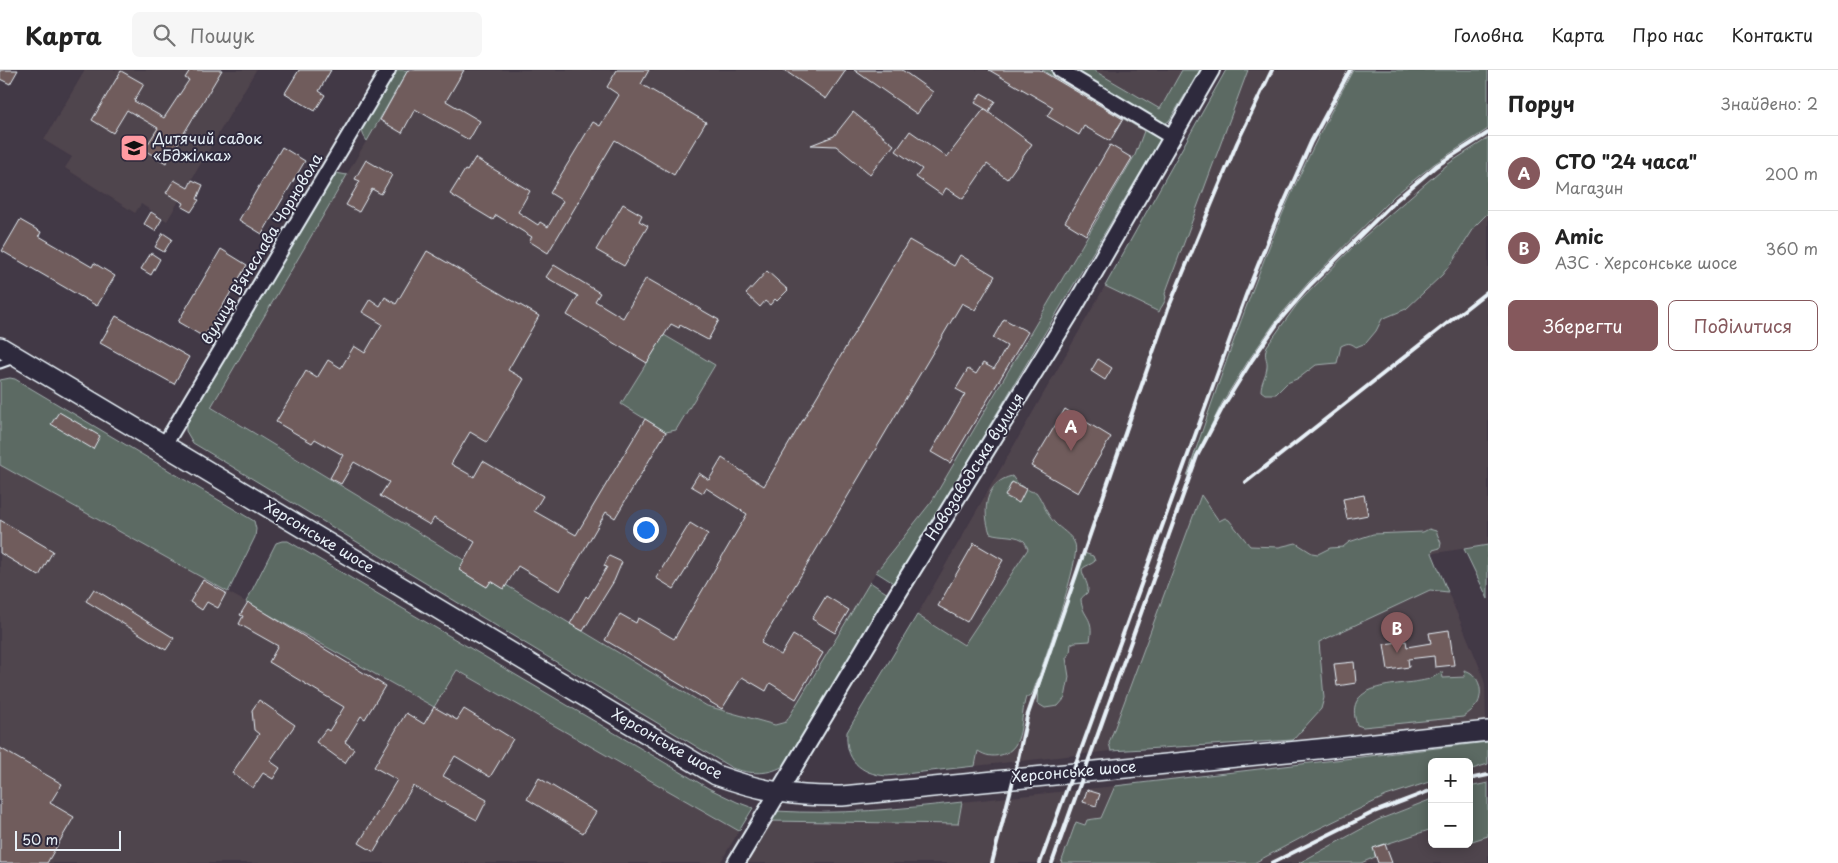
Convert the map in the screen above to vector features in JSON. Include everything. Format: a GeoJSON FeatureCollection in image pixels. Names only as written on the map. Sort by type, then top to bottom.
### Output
{"type":"FeatureCollection","features":[{"type":"Feature","properties":{"kind":"main road","name":"Херсонське шосе"},"geometry":{"type":"LineString","coordinates":[[0,347],[716,775],[747,786],[778,793],[808,796],[842,796],[1488,731]]}},
{"type":"Feature","properties":{"kind":"street","name":"вулиця Вʼячеслава Чорновола"},"geometry":{"type":"LineString","coordinates":[[165,444],[388,70]]}},
{"type":"Feature","properties":{"kind":"street"},"geometry":{"type":"LineString","coordinates":[[1060,70],[1172,137]]}},
{"type":"Feature","properties":{"kind":"street","name":"Новозаводська вулиця"},"geometry":{"type":"LineString","coordinates":[[736,863],[1073,308],[1212,70]]}},
{"type":"Feature","properties":{"kind":"lane"},"geometry":{"type":"LineString","coordinates":[[0,364],[19,358]]}},
{"type":"Feature","properties":{"kind":"shaded area","name":"Дитячий садок «Бджілка»"},"geometry":{"type":"Polygon","coordinates":[[[85,70],[256,70],[167,221],[141,204],[135,213],[65,168],[72,157],[44,140],[85,70]]]}},
{"type":"Feature","properties":{"kind":"shaded area"},"geometry":{"type":"Polygon","coordinates":[[[408,70],[1042,70],[1144,131],[1135,155],[932,501],[876,572],[786,722],[775,725],[707,706],[507,585],[504,589],[487,587],[459,570],[464,560],[211,406],[408,70]]]}},
{"type":"Feature","properties":{"kind":"shaded area"},"geometry":{"type":"Polygon","coordinates":[[[1093,70],[1182,70],[1160,109],[1093,70]]]}},
{"type":"Feature","properties":{"kind":"shaded area"},"geometry":{"type":"Polygon","coordinates":[[[1246,70],[1371,70],[1488,73],[1488,545],[1260,579],[1201,496],[1109,743],[1111,751],[975,766],[1030,546],[964,645],[917,615],[1105,286],[1158,312],[1246,70]]]}},
{"type":"Feature","properties":{"kind":"shaded area"},"geometry":{"type":"Polygon","coordinates":[[[0,465],[434,707],[457,670],[739,831],[720,863],[0,863],[0,465]]]}},
{"type":"Feature","properties":{"kind":"shaded area"},"geometry":{"type":"Polygon","coordinates":[[[1430,590],[1448,592],[1485,684],[1486,722],[1293,740],[1321,708],[1324,698],[1319,642],[1430,590]]]}},
{"type":"Feature","properties":{"kind":"shaded area"},"geometry":{"type":"Polygon","coordinates":[[[1488,764],[1488,783],[1473,786],[1473,769],[1488,764]]]}},
{"type":"Feature","properties":{"kind":"shaded area"},"geometry":{"type":"Polygon","coordinates":[[[1428,782],[1428,801],[1378,820],[1299,863],[1254,863],[1316,830],[1386,796],[1428,782]]]}},
{"type":"Feature","properties":{"kind":"shaded area"},"geometry":{"type":"Polygon","coordinates":[[[1115,786],[1097,827],[1076,822],[1061,863],[745,863],[770,821],[958,824],[962,802],[1115,786]]]}},
{"type":"Feature","properties":{"kind":"shaded area"},"geometry":{"type":"Polygon","coordinates":[[[1428,830],[1428,848],[1473,848],[1473,841],[1488,836],[1488,863],[1361,863],[1375,857],[1373,848],[1428,830]]]}},
{"type":"Feature","properties":{"kind":"green space"},"geometry":{"type":"Polygon","coordinates":[[[393,70],[408,70],[367,141],[362,132],[363,122],[393,70]]]}},
{"type":"Feature","properties":{"kind":"green space"},"geometry":{"type":"Polygon","coordinates":[[[1042,70],[1049,70],[1159,137],[1160,140],[895,584],[876,572],[932,501],[1135,155],[1144,131],[1042,70]]]}},
{"type":"Feature","properties":{"kind":"green space"},"geometry":{"type":"Polygon","coordinates":[[[1066,70],[1093,70],[1160,109],[1182,70],[1200,70],[1169,121],[1164,124],[1066,70]]]}},
{"type":"Feature","properties":{"kind":"green space"},"geometry":{"type":"Polygon","coordinates":[[[1226,70],[1248,70],[1165,294],[1165,301],[1159,312],[1105,286],[1226,70]]]}},
{"type":"Feature","properties":{"kind":"green space"},"geometry":{"type":"Polygon","coordinates":[[[1353,70],[1488,70],[1488,129],[1434,164],[1394,196],[1308,283],[1278,318],[1250,358],[1222,403],[1187,476],[1230,351],[1285,207],[1353,70]]]}},
{"type":"Feature","properties":{"kind":"green space"},"geometry":{"type":"Polygon","coordinates":[[[1488,138],[1488,213],[1476,225],[1442,275],[1406,309],[1382,319],[1376,331],[1366,343],[1356,347],[1352,344],[1341,346],[1337,363],[1316,365],[1299,378],[1287,383],[1276,394],[1265,394],[1261,391],[1267,367],[1265,353],[1267,346],[1298,303],[1358,242],[1448,164],[1488,138]]]}},
{"type":"Feature","properties":{"kind":"green space"},"geometry":{"type":"Polygon","coordinates":[[[336,173],[347,175],[211,407],[464,560],[459,570],[487,587],[491,581],[504,588],[506,585],[707,706],[775,725],[786,722],[870,582],[888,594],[786,764],[773,771],[759,773],[745,772],[732,768],[193,443],[186,431],[186,423],[331,175],[336,173]]]}},
{"type":"Feature","properties":{"kind":"green space"},"geometry":{"type":"Polygon","coordinates":[[[664,335],[715,365],[676,430],[666,432],[621,404],[664,335]]]}},
{"type":"Feature","properties":{"kind":"green space"},"geometry":{"type":"Polygon","coordinates":[[[15,379],[254,521],[255,537],[228,592],[0,465],[0,380],[15,379]]]}},
{"type":"Feature","properties":{"kind":"green space"},"geometry":{"type":"Polygon","coordinates":[[[1012,476],[1029,491],[1036,492],[1051,519],[1069,535],[1075,544],[1072,571],[1066,592],[1033,692],[1030,697],[1026,697],[1018,739],[1009,751],[1001,755],[989,756],[978,751],[975,766],[887,776],[869,772],[851,757],[848,750],[847,732],[917,615],[964,645],[1028,549],[1022,539],[990,533],[986,516],[986,507],[991,491],[1003,479],[1012,476]]]}},
{"type":"Feature","properties":{"kind":"green space"},"geometry":{"type":"Polygon","coordinates":[[[1201,495],[1219,521],[1225,518],[1229,520],[1250,546],[1279,547],[1296,543],[1312,553],[1318,554],[1330,548],[1343,547],[1349,542],[1373,534],[1423,532],[1429,529],[1436,531],[1441,543],[1440,548],[1433,550],[1432,553],[1448,592],[1430,590],[1319,642],[1324,698],[1321,709],[1293,740],[1111,751],[1109,743],[1201,495]]]}},
{"type":"Feature","properties":{"kind":"green space"},"geometry":{"type":"Polygon","coordinates":[[[288,541],[708,788],[753,808],[739,831],[457,670],[434,707],[246,602],[276,543],[288,541]]]}},
{"type":"Feature","properties":{"kind":"green space"},"geometry":{"type":"Polygon","coordinates":[[[1488,545],[1488,599],[1464,549],[1488,545]]]}},
{"type":"Feature","properties":{"kind":"green space"},"geometry":{"type":"Polygon","coordinates":[[[1084,553],[1093,556],[1095,561],[1082,569],[1088,591],[1081,599],[1090,622],[1090,641],[1071,644],[1070,653],[1066,658],[1069,677],[1065,698],[1058,706],[1045,708],[1037,703],[1038,690],[1084,553]]]}},
{"type":"Feature","properties":{"kind":"green space"},"geometry":{"type":"Polygon","coordinates":[[[1464,670],[1476,678],[1480,688],[1480,698],[1471,711],[1463,717],[1363,727],[1357,725],[1354,710],[1358,700],[1366,692],[1391,685],[1429,679],[1442,672],[1443,678],[1465,677],[1464,670]]]}},
{"type":"Feature","properties":{"kind":"green space"},"geometry":{"type":"Polygon","coordinates":[[[1488,742],[1488,764],[1473,769],[1473,758],[1428,758],[1428,782],[1386,796],[1254,863],[1061,863],[1076,822],[1085,825],[1087,820],[1101,818],[1115,786],[1488,742]]]}},
{"type":"Feature","properties":{"kind":"green space"},"geometry":{"type":"Polygon","coordinates":[[[1488,783],[1488,836],[1473,841],[1473,803],[1473,786],[1488,783]]]}},
{"type":"Feature","properties":{"kind":"green space"},"geometry":{"type":"Polygon","coordinates":[[[1428,801],[1428,830],[1374,848],[1375,857],[1361,863],[1299,863],[1378,820],[1428,801]]]}},
{"type":"Feature","properties":{"kind":"green space"},"geometry":{"type":"Polygon","coordinates":[[[962,802],[958,824],[770,821],[776,811],[846,812],[962,802]]]}},
{"type":"Feature","properties":{"kind":"building"},"geometry":{"type":"Polygon","coordinates":[[[0,70],[18,70],[10,84],[0,79],[0,70]]]}},
{"type":"Feature","properties":{"kind":"building"},"geometry":{"type":"Polygon","coordinates":[[[190,70],[222,70],[166,163],[144,150],[158,128],[127,110],[113,133],[92,120],[121,71],[144,84],[134,101],[164,118],[189,80],[185,78],[190,70]]]}},
{"type":"Feature","properties":{"kind":"building"},"geometry":{"type":"Polygon","coordinates":[[[299,70],[331,70],[319,91],[325,95],[315,111],[285,93],[299,70]]]}},
{"type":"Feature","properties":{"kind":"building"},"geometry":{"type":"Polygon","coordinates":[[[408,70],[464,70],[446,101],[480,121],[469,140],[415,109],[402,133],[380,120],[408,70]]]}},
{"type":"Feature","properties":{"kind":"building"},"geometry":{"type":"Polygon","coordinates":[[[617,70],[649,70],[641,84],[706,122],[674,175],[615,140],[548,253],[529,241],[532,237],[496,215],[493,220],[450,194],[475,158],[530,191],[518,212],[538,225],[540,222],[548,227],[563,201],[550,193],[593,122],[600,126],[619,95],[607,87],[617,70]]]}},
{"type":"Feature","properties":{"kind":"building"},"geometry":{"type":"Polygon","coordinates":[[[784,70],[846,70],[826,99],[784,70]]]}},
{"type":"Feature","properties":{"kind":"building"},"geometry":{"type":"Polygon","coordinates":[[[854,70],[902,70],[933,92],[917,114],[854,70]]]}},
{"type":"Feature","properties":{"kind":"building"},"geometry":{"type":"Polygon","coordinates":[[[989,70],[1040,70],[1123,119],[1110,141],[1084,126],[1079,135],[1047,116],[1053,107],[989,70]]]}},
{"type":"Feature","properties":{"kind":"building"},"geometry":{"type":"Polygon","coordinates":[[[981,93],[995,101],[989,111],[975,103],[981,93]]]}},
{"type":"Feature","properties":{"kind":"building"},"geometry":{"type":"Polygon","coordinates":[[[984,109],[1032,144],[1007,179],[987,164],[963,199],[946,188],[942,195],[916,177],[922,169],[896,151],[910,131],[947,157],[984,109]]]}},
{"type":"Feature","properties":{"kind":"building"},"geometry":{"type":"Polygon","coordinates":[[[853,112],[894,145],[870,174],[836,146],[811,145],[834,136],[853,112]]]}},
{"type":"Feature","properties":{"kind":"building"},"geometry":{"type":"Polygon","coordinates":[[[1110,145],[1132,158],[1086,235],[1065,222],[1110,145]]]}},
{"type":"Feature","properties":{"kind":"building"},"geometry":{"type":"Polygon","coordinates":[[[282,147],[305,161],[262,234],[239,220],[282,147]]]}},
{"type":"Feature","properties":{"kind":"building"},"geometry":{"type":"Polygon","coordinates":[[[366,160],[392,175],[381,194],[372,189],[359,212],[346,205],[360,181],[355,179],[366,160]]]}},
{"type":"Feature","properties":{"kind":"building"},"geometry":{"type":"Polygon","coordinates":[[[174,180],[188,188],[192,180],[203,185],[197,199],[199,200],[191,212],[182,207],[184,203],[166,193],[174,180]]]}},
{"type":"Feature","properties":{"kind":"building"},"geometry":{"type":"Polygon","coordinates":[[[623,204],[642,215],[639,221],[648,226],[624,266],[596,250],[623,204]]]}},
{"type":"Feature","properties":{"kind":"building"},"geometry":{"type":"Polygon","coordinates":[[[151,212],[162,219],[155,231],[144,224],[151,212]]]}},
{"type":"Feature","properties":{"kind":"building"},"geometry":{"type":"Polygon","coordinates":[[[20,220],[41,232],[39,236],[92,267],[94,263],[115,276],[97,306],[2,251],[20,220]]]}},
{"type":"Feature","properties":{"kind":"building"},"geometry":{"type":"Polygon","coordinates":[[[163,233],[172,239],[164,252],[155,247],[163,233]]]}},
{"type":"Feature","properties":{"kind":"building"},"geometry":{"type":"Polygon","coordinates":[[[909,240],[954,266],[960,255],[995,276],[975,310],[962,303],[761,643],[781,655],[793,635],[823,653],[796,699],[770,683],[766,691],[742,677],[722,709],[605,640],[620,614],[636,623],[638,618],[674,639],[747,514],[706,488],[703,493],[691,486],[699,473],[709,480],[722,458],[764,486],[909,240]]]}},
{"type":"Feature","properties":{"kind":"building"},"geometry":{"type":"Polygon","coordinates":[[[221,249],[247,265],[204,337],[178,322],[221,249]]]}},
{"type":"Feature","properties":{"kind":"building"},"geometry":{"type":"Polygon","coordinates":[[[427,251],[539,316],[508,370],[524,379],[487,442],[470,432],[451,464],[474,477],[483,461],[543,496],[534,511],[576,535],[645,419],[666,432],[615,518],[606,512],[560,591],[518,566],[504,589],[491,581],[487,587],[459,570],[475,542],[434,518],[430,525],[380,496],[389,482],[354,462],[341,484],[330,478],[343,455],[315,439],[312,443],[276,422],[306,371],[317,378],[328,360],[341,368],[354,346],[365,353],[382,324],[362,312],[370,299],[380,306],[385,297],[396,304],[427,251]]]}},
{"type":"Feature","properties":{"kind":"building"},"geometry":{"type":"Polygon","coordinates":[[[151,253],[160,259],[151,275],[141,269],[151,253]]]}},
{"type":"Feature","properties":{"kind":"building"},"geometry":{"type":"Polygon","coordinates":[[[554,265],[600,293],[595,301],[623,318],[646,278],[719,320],[708,340],[680,325],[679,328],[671,324],[647,363],[567,315],[578,296],[546,277],[554,265]]]}},
{"type":"Feature","properties":{"kind":"building"},"geometry":{"type":"Polygon","coordinates":[[[767,271],[788,290],[777,301],[775,299],[770,305],[765,301],[760,307],[746,294],[767,271]]]}},
{"type":"Feature","properties":{"kind":"building"},"geometry":{"type":"Polygon","coordinates":[[[116,316],[189,357],[174,384],[100,343],[116,316]]]}},
{"type":"Feature","properties":{"kind":"building"},"geometry":{"type":"Polygon","coordinates":[[[1004,319],[1028,332],[950,463],[931,452],[965,394],[956,389],[968,369],[976,374],[983,363],[994,369],[1007,346],[993,338],[1004,319]]]}},
{"type":"Feature","properties":{"kind":"building"},"geometry":{"type":"Polygon","coordinates":[[[1098,359],[1112,368],[1105,380],[1091,371],[1098,359]]]}},
{"type":"Feature","properties":{"kind":"building"},"geometry":{"type":"Polygon","coordinates":[[[1065,409],[1111,437],[1078,493],[1031,466],[1065,409]]]}},
{"type":"Feature","properties":{"kind":"building"},"geometry":{"type":"Polygon","coordinates":[[[59,412],[100,436],[93,449],[51,424],[59,412]]]}},
{"type":"Feature","properties":{"kind":"building"},"geometry":{"type":"Polygon","coordinates":[[[1012,482],[1026,489],[1019,503],[1005,496],[1012,482]]]}},
{"type":"Feature","properties":{"kind":"building"},"geometry":{"type":"Polygon","coordinates":[[[1364,495],[1368,515],[1347,519],[1343,499],[1364,495]]]}},
{"type":"Feature","properties":{"kind":"building"},"geometry":{"type":"Polygon","coordinates":[[[0,520],[53,551],[39,576],[0,553],[0,520]]]}},
{"type":"Feature","properties":{"kind":"building"},"geometry":{"type":"Polygon","coordinates":[[[690,523],[708,534],[674,589],[656,578],[690,523]]]}},
{"type":"Feature","properties":{"kind":"building"},"geometry":{"type":"Polygon","coordinates":[[[974,543],[1003,560],[967,622],[938,606],[974,543]]]}},
{"type":"Feature","properties":{"kind":"building"},"geometry":{"type":"Polygon","coordinates":[[[609,556],[622,562],[614,581],[583,631],[570,624],[586,596],[588,598],[607,567],[604,566],[609,556]]]}},
{"type":"Feature","properties":{"kind":"building"},"geometry":{"type":"Polygon","coordinates":[[[203,580],[226,593],[218,608],[207,602],[202,610],[190,602],[203,580]]]}},
{"type":"Feature","properties":{"kind":"building"},"geometry":{"type":"Polygon","coordinates":[[[94,589],[174,638],[166,650],[86,601],[94,589]]]}},
{"type":"Feature","properties":{"kind":"building"},"geometry":{"type":"Polygon","coordinates":[[[826,596],[849,610],[835,633],[812,619],[826,596]]]}},
{"type":"Feature","properties":{"kind":"building"},"geometry":{"type":"Polygon","coordinates":[[[248,602],[385,686],[365,719],[361,716],[345,742],[354,749],[345,763],[316,742],[326,729],[329,731],[344,707],[269,662],[278,646],[239,624],[243,616],[240,615],[248,602]]]}},
{"type":"Feature","properties":{"kind":"building"},"geometry":{"type":"Polygon","coordinates":[[[1449,630],[1454,665],[1435,667],[1434,656],[1408,659],[1409,667],[1388,670],[1384,644],[1406,641],[1407,647],[1431,643],[1429,633],[1449,630]]]}},
{"type":"Feature","properties":{"kind":"building"},"geometry":{"type":"Polygon","coordinates":[[[1354,662],[1356,683],[1337,686],[1334,664],[1354,662]]]}},
{"type":"Feature","properties":{"kind":"building"},"geometry":{"type":"Polygon","coordinates":[[[259,700],[295,725],[270,761],[280,768],[273,779],[263,773],[253,788],[232,773],[259,734],[254,730],[252,710],[259,700]]]}},
{"type":"Feature","properties":{"kind":"building"},"geometry":{"type":"Polygon","coordinates":[[[434,707],[457,720],[464,709],[513,739],[490,777],[455,756],[443,776],[487,800],[477,820],[413,786],[374,852],[359,843],[397,780],[374,767],[406,713],[424,724],[434,707]]]}},
{"type":"Feature","properties":{"kind":"building"},"geometry":{"type":"Polygon","coordinates":[[[0,748],[62,784],[50,803],[74,817],[47,863],[0,863],[0,748]]]}},
{"type":"Feature","properties":{"kind":"building"},"geometry":{"type":"Polygon","coordinates":[[[539,778],[596,812],[583,833],[527,799],[539,778]]]}},
{"type":"Feature","properties":{"kind":"building"},"geometry":{"type":"Polygon","coordinates":[[[1087,790],[1100,794],[1096,806],[1083,802],[1087,790]]]}},
{"type":"Feature","properties":{"kind":"building"},"geometry":{"type":"Polygon","coordinates":[[[1385,844],[1392,863],[1378,863],[1373,848],[1385,844]]]}},
{"type":"Feature","properties":{"kind":"railway"},"geometry":{"type":"LineString","coordinates":[[992,863],[1027,717],[1168,309],[1237,143],[1272,70]]}},
{"type":"Feature","properties":{"kind":"railway"},"geometry":{"type":"LineString","coordinates":[[1040,863],[1246,295],[1311,142],[1350,70]]}},
{"type":"Feature","properties":{"kind":"railway"},"geometry":{"type":"LineString","coordinates":[[1052,863],[1197,456],[1224,405],[1279,321],[1310,285],[1395,201],[1436,166],[1488,133]]}},
{"type":"Feature","properties":{"kind":"railway"},"geometry":{"type":"LineString","coordinates":[[1246,482],[1488,291]]}},
{"type":"Feature","properties":{"kind":"railway"},"geometry":{"type":"LineString","coordinates":[[1473,778],[1488,775]]}},
{"type":"Feature","properties":{"kind":"railway"},"geometry":{"type":"LineString","coordinates":[[1272,863],[1374,812],[1428,792]]}},
{"type":"Feature","properties":{"kind":"place","name":"Дитячий садок «Бджілка»"},"geometry":{"type":"Point","coordinates":[134,148]}},
{"type":"Feature","properties":{"kind":"place","name":"СТО \"24 часа\""},"geometry":{"type":"Point","coordinates":[1071,451]}},
{"type":"Feature","properties":{"kind":"place","name":"Amic"},"geometry":{"type":"Point","coordinates":[1397,653]}}]}
